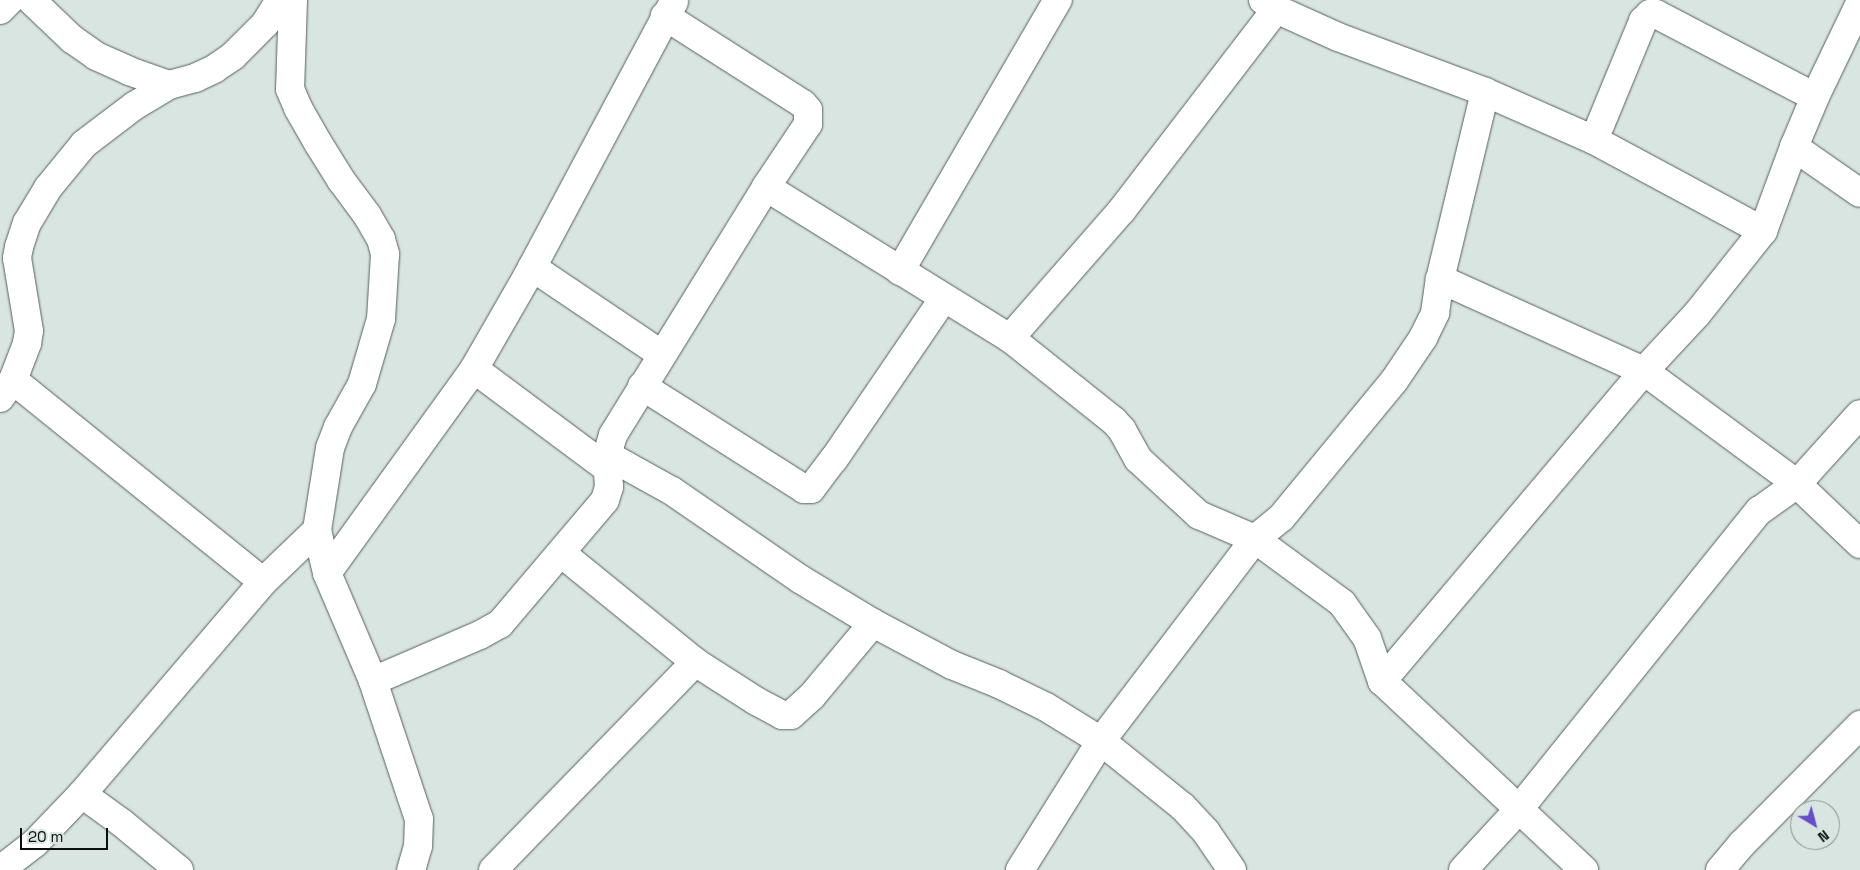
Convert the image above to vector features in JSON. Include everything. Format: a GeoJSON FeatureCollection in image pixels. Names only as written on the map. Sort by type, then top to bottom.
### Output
{"type":"FeatureCollection","features":[{"type":"Feature","properties":{"kind":"street"},"geometry":{"type":"LineString","coordinates":[[0,10],[10,0]]}},
{"type":"Feature","properties":{"kind":"street"},"geometry":{"type":"LineString","coordinates":[[31,0],[72,39],[96,56],[129,71],[169,84]]}},
{"type":"Feature","properties":{"kind":"street"},"geometry":{"type":"LineString","coordinates":[[263,582],[6,389],[27,343],[29,331],[17,258],[22,234],[48,188],[84,144],[134,106],[169,84],[195,78],[214,69],[233,56],[265,24],[280,0]]}},
{"type":"Feature","properties":{"kind":"street"},"geometry":{"type":"LineString","coordinates":[[293,0],[290,89],[298,108],[322,150],[367,215],[381,239],[385,254],[381,319],[362,384],[338,427],[330,448],[317,530],[327,573],[374,681],[419,819],[418,846],[411,870]]}},
{"type":"Feature","properties":{"kind":"street"},"geometry":{"type":"LineString","coordinates":[[900,271],[1058,0]]}},
{"type":"Feature","properties":{"kind":"street"},"geometry":{"type":"LineString","coordinates":[[1382,681],[1644,371],[1697,314],[1764,230],[1814,97],[1860,3]]}},
{"type":"Feature","properties":{"kind":"street"},"geometry":{"type":"LineString","coordinates":[[1010,338],[1122,210],[1269,5],[1338,37],[1485,92],[1594,140],[1764,230]]}},
{"type":"Feature","properties":{"kind":"street"},"geometry":{"type":"LineString","coordinates":[[327,573],[474,369],[532,267],[670,8],[800,101],[808,110],[808,124],[661,354],[613,435],[607,462],[609,487],[605,500],[500,624],[480,635],[374,681]]}},
{"type":"Feature","properties":{"kind":"street"},"geometry":{"type":"LineString","coordinates":[[1594,140],[1643,21],[1650,14],[1656,14],[1814,97]]}},
{"type":"Feature","properties":{"kind":"street"},"geometry":{"type":"LineString","coordinates":[[1020,870],[1101,741],[1255,539],[1281,518],[1394,381],[1423,338],[1435,313],[1440,279],[1485,92]]}},
{"type":"Feature","properties":{"kind":"street"},"geometry":{"type":"LineString","coordinates":[[1794,147],[1860,193]]}},
{"type":"Feature","properties":{"kind":"street"},"geometry":{"type":"LineString","coordinates":[[766,187],[1010,338],[1114,421],[1122,430],[1138,459],[1200,515],[1255,539],[1342,603],[1367,638],[1382,681],[1584,870]]}},
{"type":"Feature","properties":{"kind":"street"},"geometry":{"type":"LineString","coordinates":[[532,267],[661,354]]}},
{"type":"Feature","properties":{"kind":"street"},"geometry":{"type":"LineString","coordinates":[[1440,279],[1644,371],[1797,484],[1860,544]]}},
{"type":"Feature","properties":{"kind":"street"},"geometry":{"type":"LineString","coordinates":[[642,386],[804,489],[811,489],[834,459],[944,298]]}},
{"type":"Feature","properties":{"kind":"street"},"geometry":{"type":"LineString","coordinates":[[474,369],[607,462],[672,491],[800,579],[873,623],[952,665],[999,684],[1046,707],[1101,741],[1183,807],[1206,832],[1232,870]]}},
{"type":"Feature","properties":{"kind":"street"},"geometry":{"type":"LineString","coordinates":[[1463,870],[1519,809],[1759,511],[1797,484],[1860,414]]}},
{"type":"Feature","properties":{"kind":"street"},"geometry":{"type":"LineString","coordinates":[[0,870],[35,843],[82,794],[263,582],[317,530]]}},
{"type":"Feature","properties":{"kind":"street"},"geometry":{"type":"LineString","coordinates":[[561,553],[695,662],[756,701],[782,715],[791,715],[812,696],[873,623]]}},
{"type":"Feature","properties":{"kind":"street"},"geometry":{"type":"LineString","coordinates":[[493,870],[695,662]]}},
{"type":"Feature","properties":{"kind":"street"},"geometry":{"type":"LineString","coordinates":[[1720,870],[1742,844],[1860,725]]}},
{"type":"Feature","properties":{"kind":"street"},"geometry":{"type":"LineString","coordinates":[[82,794],[122,823],[179,870]]}}]}
